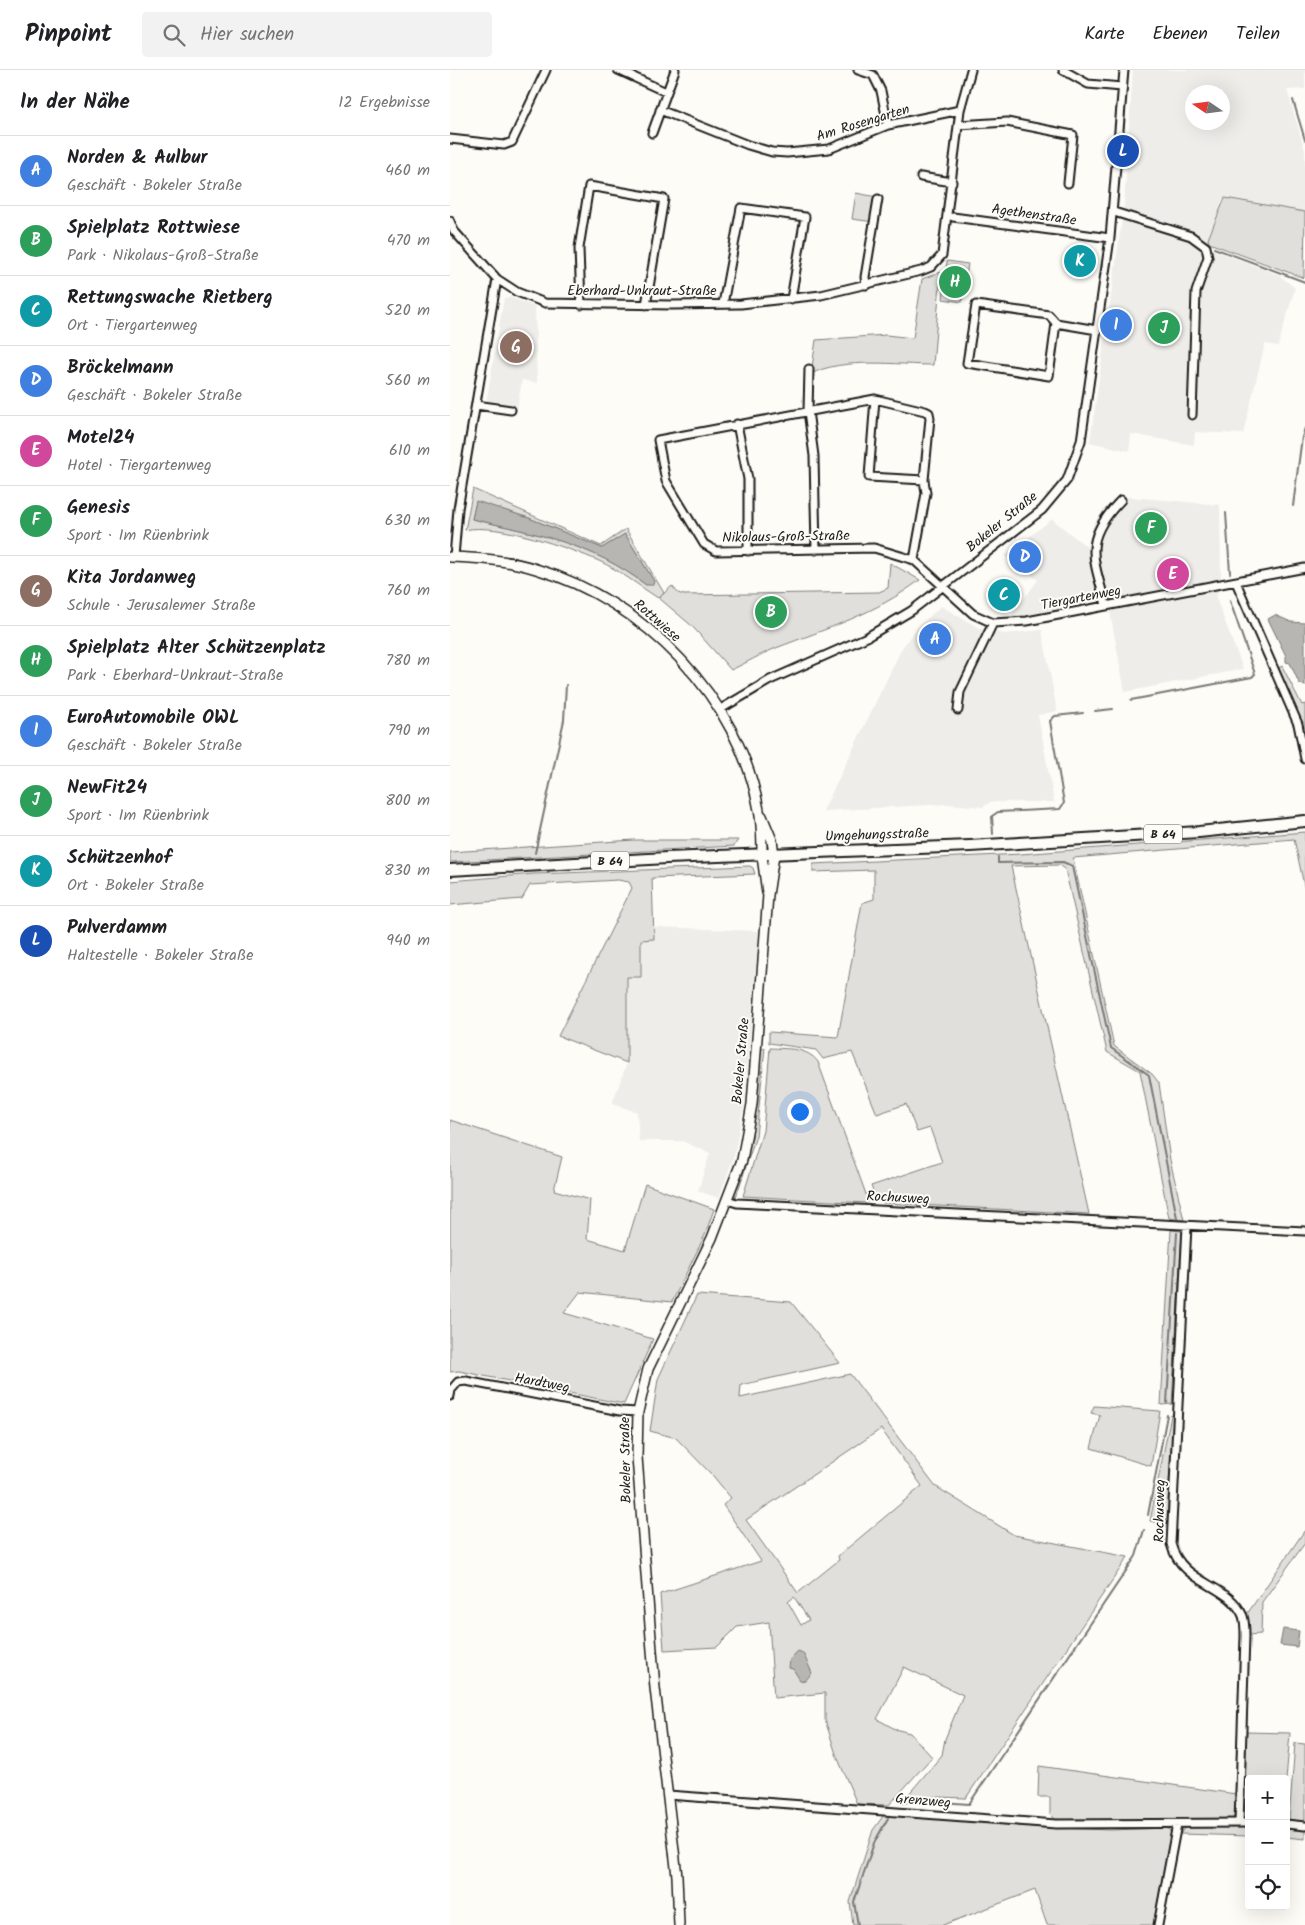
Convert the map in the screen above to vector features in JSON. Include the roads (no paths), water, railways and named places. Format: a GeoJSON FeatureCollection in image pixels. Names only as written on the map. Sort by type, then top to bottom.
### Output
{"type":"FeatureCollection","features":[{"type":"Feature","properties":{"kind":"main road","name":"Rottwiese"},"geometry":{"type":"LineString","coordinates":[[452,557],[499,561],[536,569],[598,594],[634,618],[664,643],[698,681],[719,710],[740,750],[760,812],[772,840],[774,855]]}},
{"type":"Feature","properties":{"kind":"main road","name":"Rottwiese"},"geometry":{"type":"LineString","coordinates":[[760,812],[762,856]]}},
{"type":"Feature","properties":{"kind":"main road","name":"Umgehungsstraße"},"geometry":{"type":"LineString","coordinates":[[450,870],[667,858],[762,856],[791,852],[970,846],[1199,832],[1305,821]]}},
{"type":"Feature","properties":{"kind":"main road","name":"Bokeler Straße"},"geometry":{"type":"LineString","coordinates":[[679,1925],[677,1876],[655,1688],[637,1457],[638,1412],[642,1388],[657,1348],[712,1238],[742,1160],[752,1104],[768,895],[774,855]]}},
{"type":"Feature","properties":{"kind":"main road","name":"Bokeler Straße"},"geometry":{"type":"LineString","coordinates":[[762,856],[768,895]]}},
{"type":"Feature","properties":{"kind":"street"},"geometry":{"type":"LineString","coordinates":[[450,139],[504,145],[512,142],[546,70]]}},
{"type":"Feature","properties":{"kind":"street"},"geometry":{"type":"LineString","coordinates":[[618,70],[666,92]]}},
{"type":"Feature","properties":{"kind":"street"},"geometry":{"type":"LineString","coordinates":[[652,133],[675,70]]}},
{"type":"Feature","properties":{"kind":"street"},"geometry":{"type":"LineString","coordinates":[[858,70],[873,75],[880,91],[888,125]]}},
{"type":"Feature","properties":{"kind":"street","name":"Eberhard-Unkraut-Straße"},"geometry":{"type":"LineString","coordinates":[[450,221],[454,231],[497,279],[517,292],[545,303],[581,305],[723,304],[791,299],[866,285],[921,271],[938,262],[942,255],[960,110],[971,70]]}},
{"type":"Feature","properties":{"kind":"street"},"geometry":{"type":"LineString","coordinates":[[1063,70],[1088,84],[1122,87]]}},
{"type":"Feature","properties":{"kind":"street","name":"Bokeler Straße"},"geometry":{"type":"LineString","coordinates":[[719,710],[770,680],[874,634],[911,611],[1042,510],[1067,480],[1081,442],[1114,212],[1124,70]]}},
{"type":"Feature","properties":{"kind":"street","name":"Am Rosengarten"},"geometry":{"type":"LineString","coordinates":[[660,110],[709,131],[772,152],[828,149],[888,125],[960,110]]}},
{"type":"Feature","properties":{"kind":"street"},"geometry":{"type":"LineString","coordinates":[[958,125],[1007,122],[1074,135],[1068,183]]}},
{"type":"Feature","properties":{"kind":"street"},"geometry":{"type":"LineString","coordinates":[[921,177],[952,182]]}},
{"type":"Feature","properties":{"kind":"street"},"geometry":{"type":"LineString","coordinates":[[581,305],[579,248],[589,186],[664,199],[646,305]]}},
{"type":"Feature","properties":{"kind":"street"},"geometry":{"type":"LineString","coordinates":[[866,285],[865,277],[878,199]]}},
{"type":"Feature","properties":{"kind":"street"},"geometry":{"type":"LineString","coordinates":[[723,304],[740,208],[805,217],[791,299]]}},
{"type":"Feature","properties":{"kind":"street"},"geometry":{"type":"LineString","coordinates":[[1114,212],[1191,236],[1206,247],[1208,258],[1196,292],[1192,415]]}},
{"type":"Feature","properties":{"kind":"street","name":"Agethenstraße"},"geometry":{"type":"LineString","coordinates":[[954,217],[1110,238]]}},
{"type":"Feature","properties":{"kind":"street"},"geometry":{"type":"LineString","coordinates":[[452,557],[458,510],[497,279]]}},
{"type":"Feature","properties":{"kind":"street"},"geometry":{"type":"LineString","coordinates":[[1056,323],[1049,376],[967,363],[976,305],[1049,315],[1056,323],[1097,330]]}},
{"type":"Feature","properties":{"kind":"street"},"geometry":{"type":"LineString","coordinates":[[809,369],[808,411],[814,456],[816,550]]}},
{"type":"Feature","properties":{"kind":"street"},"geometry":{"type":"LineString","coordinates":[[875,399],[869,477],[924,480]]}},
{"type":"Feature","properties":{"kind":"street"},"geometry":{"type":"LineString","coordinates":[[748,551],[748,479],[737,424],[875,399],[929,413],[924,480],[926,493],[914,560]]}},
{"type":"Feature","properties":{"kind":"street"},"geometry":{"type":"LineString","coordinates":[[476,405],[511,410]]}},
{"type":"Feature","properties":{"kind":"street","name":"Nikolaus-Groß-Straße"},"geometry":{"type":"LineString","coordinates":[[737,424],[658,440],[666,481],[704,544],[716,551],[874,548],[914,560],[942,587]]}},
{"type":"Feature","properties":{"kind":"street"},"geometry":{"type":"LineString","coordinates":[[1106,605],[1094,559],[1094,542],[1099,526],[1121,500]]}},
{"type":"Feature","properties":{"kind":"street","name":"Tiergartenweg"},"geometry":{"type":"LineString","coordinates":[[942,587],[973,614],[993,623],[1027,621],[1305,568]]}},
{"type":"Feature","properties":{"kind":"street"},"geometry":{"type":"LineString","coordinates":[[1236,582],[1298,724],[1305,759]]}},
{"type":"Feature","properties":{"kind":"street"},"geometry":{"type":"LineString","coordinates":[[958,710],[960,692],[993,623]]}},
{"type":"Feature","properties":{"kind":"street","name":"Rochusweg"},"geometry":{"type":"LineString","coordinates":[[727,1200],[737,1203],[1305,1231]]}},
{"type":"Feature","properties":{"kind":"street","name":"Rochusweg"},"geometry":{"type":"LineString","coordinates":[[1187,1226],[1171,1544],[1173,1554],[1183,1568],[1234,1602],[1243,1617],[1245,1636],[1239,1824]]}},
{"type":"Feature","properties":{"kind":"street","name":"Hardtweg"},"geometry":{"type":"LineString","coordinates":[[450,1396],[451,1390],[458,1382],[466,1380],[620,1411],[638,1412]]}},
{"type":"Feature","properties":{"kind":"street","name":"Grenzweg"},"geometry":{"type":"LineString","coordinates":[[668,1795],[1056,1824],[1245,1824]]}},
{"type":"Feature","properties":{"kind":"street"},"geometry":{"type":"LineString","coordinates":[[1158,1925],[1177,1824]]}},
{"type":"Feature","properties":{"kind":"street"},"geometry":{"type":"LineString","coordinates":[[1290,1824],[1305,1826]]}},
{"type":"Feature","properties":{"kind":"waterway"},"geometry":{"type":"LineString","coordinates":[[1293,100],[1305,140]]}},
{"type":"Feature","properties":{"kind":"waterway"},"geometry":{"type":"LineString","coordinates":[[1214,248],[1305,282]]}},
{"type":"Feature","properties":{"kind":"waterway"},"geometry":{"type":"LineString","coordinates":[[1293,506],[1302,437],[1305,428]]}},
{"type":"Feature","properties":{"kind":"waterway"},"geometry":{"type":"LineString","coordinates":[[1226,513],[1230,573]]}},
{"type":"Feature","properties":{"kind":"waterway"},"geometry":{"type":"LineString","coordinates":[[1131,700],[1252,677],[1255,674],[1230,601]]}},
{"type":"Feature","properties":{"kind":"waterway"},"geometry":{"type":"LineString","coordinates":[[535,853],[564,720],[566,685]]}},
{"type":"Feature","properties":{"kind":"waterway"},"geometry":{"type":"LineString","coordinates":[[1095,711],[1113,709]]}},
{"type":"Feature","properties":{"kind":"waterway"},"geometry":{"type":"LineString","coordinates":[[993,834],[992,816],[998,812],[1060,809],[1064,803],[1050,721],[1055,716],[1083,713]]}},
{"type":"Feature","properties":{"kind":"waterway"},"geometry":{"type":"LineString","coordinates":[[998,857],[998,863],[1063,862],[1072,866],[1111,1048],[1149,1075],[1177,1218]]}},
{"type":"Feature","properties":{"kind":"waterway"},"geometry":{"type":"LineString","coordinates":[[1167,1403],[1177,1233]]}},
{"type":"Feature","properties":{"kind":"waterway"},"geometry":{"type":"LineString","coordinates":[[1148,1515],[1167,1415]]}},
{"type":"Feature","properties":{"kind":"waterway"},"geometry":{"type":"LineString","coordinates":[[904,1803],[913,1800],[969,1804],[1136,1556],[1144,1530]]}},
{"type":"Feature","properties":{"kind":"waterway"},"geometry":{"type":"LineString","coordinates":[[858,1925],[854,1902],[874,1843],[888,1818]]}},
{"type":"Feature","properties":{"kind":"place","name":"Pulverdamm"},"geometry":{"type":"Point","coordinates":[1123,151]}},
{"type":"Feature","properties":{"kind":"place","name":"Schützenhof"},"geometry":{"type":"Point","coordinates":[1080,261]}},
{"type":"Feature","properties":{"kind":"place","name":"Spielplatz Alter Schützenplatz"},"geometry":{"type":"Point","coordinates":[955,282]}},
{"type":"Feature","properties":{"kind":"place","name":"EuroAutomobile OWL"},"geometry":{"type":"Point","coordinates":[1116,325]}},
{"type":"Feature","properties":{"kind":"place","name":"NewFit24"},"geometry":{"type":"Point","coordinates":[1164,328]}},
{"type":"Feature","properties":{"kind":"place","name":"Kita Jordanweg"},"geometry":{"type":"Point","coordinates":[516,347]}},
{"type":"Feature","properties":{"kind":"place","name":"Genesis"},"geometry":{"type":"Point","coordinates":[1151,528]}},
{"type":"Feature","properties":{"kind":"place","name":"Bröckelmann"},"geometry":{"type":"Point","coordinates":[1025,557]}},
{"type":"Feature","properties":{"kind":"place","name":"Motel24"},"geometry":{"type":"Point","coordinates":[1173,574]}},
{"type":"Feature","properties":{"kind":"place","name":"Rettungswache Rietberg"},"geometry":{"type":"Point","coordinates":[1004,595]}},
{"type":"Feature","properties":{"kind":"place","name":"Spielplatz Rottwiese"},"geometry":{"type":"Point","coordinates":[771,612]}},
{"type":"Feature","properties":{"kind":"place","name":"Norden & Aulbur"},"geometry":{"type":"Point","coordinates":[935,639]}}]}
